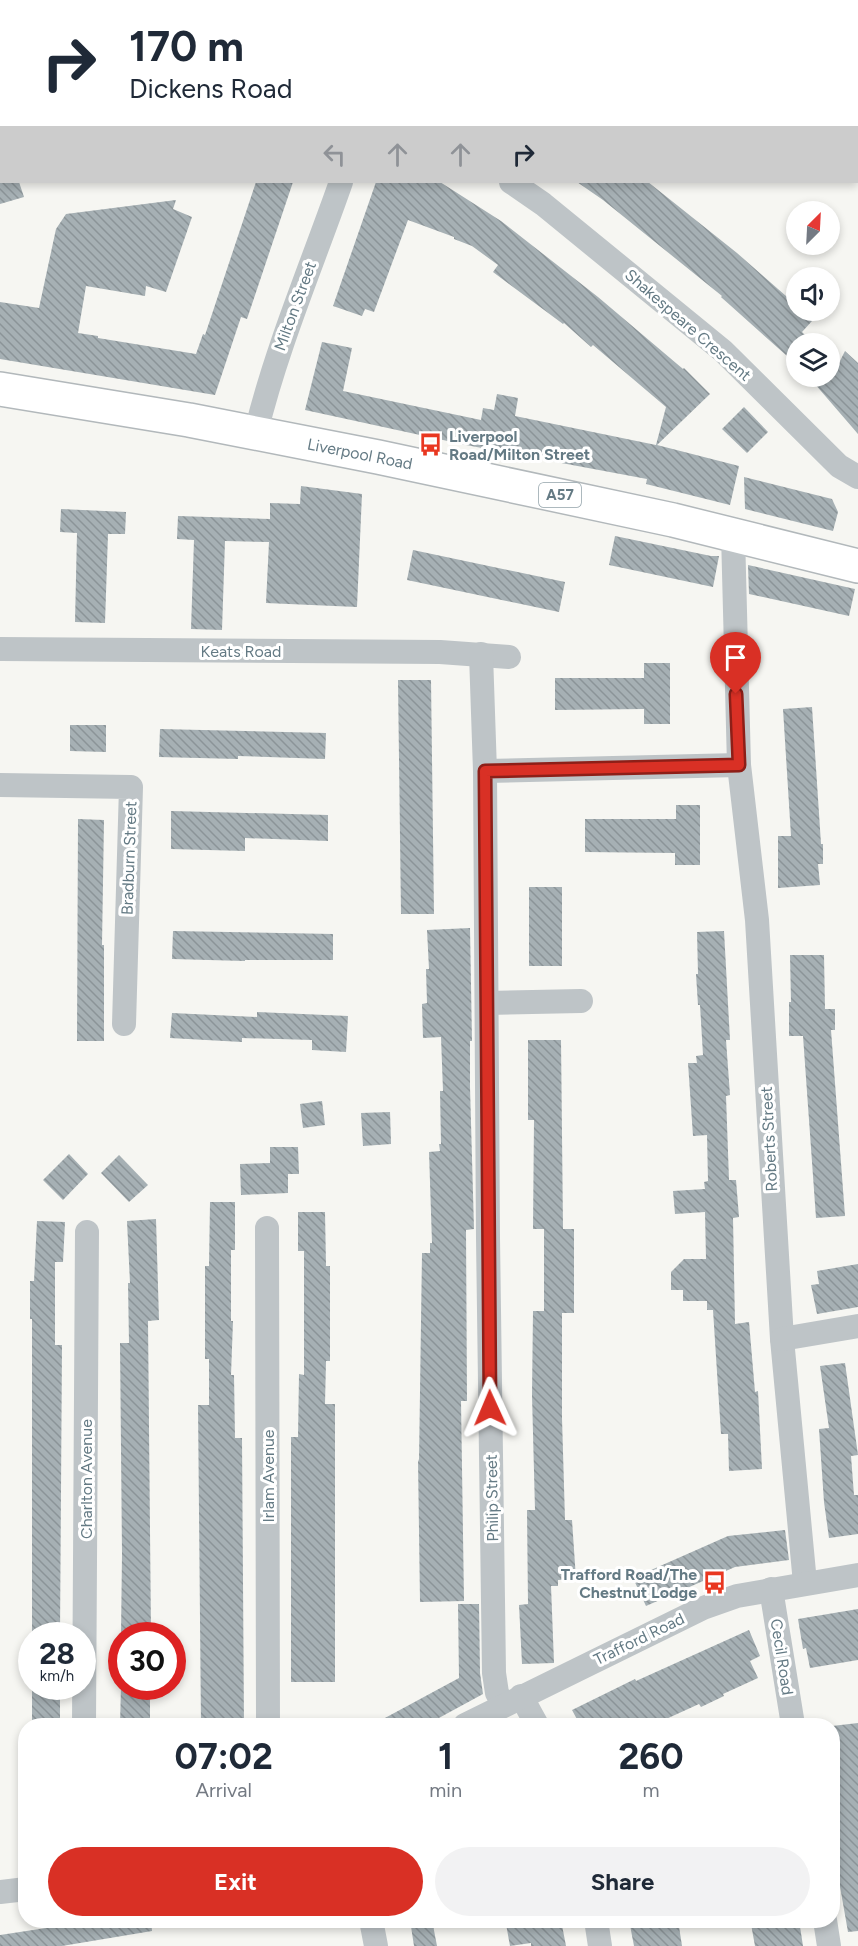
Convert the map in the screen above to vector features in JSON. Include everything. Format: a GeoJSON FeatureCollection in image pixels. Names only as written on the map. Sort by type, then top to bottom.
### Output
{"type":"FeatureCollection","features":[{"type":"Feature","properties":{"kind":"main road","name":"Liverpool Road"},"geometry":{"type":"LineString","coordinates":[[0,389],[256,432],[606,505],[858,566]]}},
{"type":"Feature","properties":{"kind":"street","name":"Milton Street"},"geometry":{"type":"LineString","coordinates":[[256,432],[267,388],[288,323],[340,183]]}},
{"type":"Feature","properties":{"kind":"street","name":"Shakespeare Crescent"},"geometry":{"type":"LineString","coordinates":[[512,183],[543,204],[723,351],[839,466],[858,477]]}},
{"type":"Feature","properties":{"kind":"street","name":"Roberts Street"},"geometry":{"type":"LineString","coordinates":[[733,534],[739,765],[757,920],[782,1339],[805,1583]]}},
{"type":"Feature","properties":{"kind":"street","name":"Keats Road"},"geometry":{"type":"LineString","coordinates":[[0,649],[430,652],[509,657]]}},
{"type":"Feature","properties":{"kind":"street","name":"Philip Street"},"geometry":{"type":"LineString","coordinates":[[481,654],[485,771],[494,1673],[497,1693],[513,1701],[530,1718]]}},
{"type":"Feature","properties":{"kind":"street"},"geometry":{"type":"LineString","coordinates":[[485,771],[739,765]]}},
{"type":"Feature","properties":{"kind":"street","name":"Bradburn Street"},"geometry":{"type":"LineString","coordinates":[[0,785],[131,787],[124,1024]]}},
{"type":"Feature","properties":{"kind":"street"},"geometry":{"type":"LineString","coordinates":[[487,1003],[581,1001]]}},
{"type":"Feature","properties":{"kind":"street","name":"Irlam Avenue"},"geometry":{"type":"LineString","coordinates":[[267,1228],[268,1718]]}},
{"type":"Feature","properties":{"kind":"street","name":"Charlton Avenue"},"geometry":{"type":"LineString","coordinates":[[84,1718],[87,1232]]}},
{"type":"Feature","properties":{"kind":"street"},"geometry":{"type":"LineString","coordinates":[[782,1339],[858,1326]]}},
{"type":"Feature","properties":{"kind":"street","name":"Trafford Road"},"geometry":{"type":"LineString","coordinates":[[479,1718],[703,1608],[737,1596],[858,1575]]}},
{"type":"Feature","properties":{"kind":"street","name":"Cecil Road"},"geometry":{"type":"LineString","coordinates":[[771,1589],[792,1718]]}},
{"type":"Feature","properties":{"kind":"street"},"geometry":{"type":"LineString","coordinates":[[0,1892],[18,1890]]}},
{"type":"Feature","properties":{"kind":"street"},"geometry":{"type":"LineString","coordinates":[[373,1928],[376,1946]]}},
{"type":"Feature","properties":{"kind":"street"},"geometry":{"type":"LineString","coordinates":[[597,1928],[600,1946]]}},
{"type":"Feature","properties":{"kind":"street"},"geometry":{"type":"LineString","coordinates":[[826,1928],[829,1946]]}},
{"type":"Feature","properties":{"kind":"building"},"geometry":{"type":"Polygon","coordinates":[[[0,183],[19,183],[24,197],[0,204],[0,183]]]}},
{"type":"Feature","properties":{"kind":"building"},"geometry":{"type":"Polygon","coordinates":[[[256,183],[293,183],[247,319],[241,317],[215,395],[0,359],[0,302],[39,308],[56,229],[66,214],[176,200],[173,209],[192,217],[166,292],[146,286],[145,296],[86,286],[78,333],[196,354],[203,334],[205,335],[256,183]]]}},
{"type":"Feature","properties":{"kind":"building"},"geometry":{"type":"Polygon","coordinates":[[[376,183],[442,183],[501,221],[598,297],[684,368],[710,394],[657,445],[739,466],[730,505],[646,484],[647,479],[466,445],[305,410],[322,342],[352,348],[343,391],[481,420],[483,408],[494,410],[497,394],[518,398],[515,416],[656,445],[666,407],[593,345],[591,347],[564,323],[493,272],[498,265],[472,246],[408,220],[374,312],[365,309],[362,316],[333,306],[376,183]]]}},
{"type":"Feature","properties":{"kind":"building"},"geometry":{"type":"Polygon","coordinates":[[[578,183],[649,183],[737,253],[786,296],[786,321],[812,321],[803,333],[786,333],[786,355],[722,296],[603,200],[578,183]]]}},
{"type":"Feature","properties":{"kind":"building"},"geometry":{"type":"Polygon","coordinates":[[[845,351],[858,363],[858,434],[817,387],[840,387],[840,361],[845,351]]]}},
{"type":"Feature","properties":{"kind":"building"},"geometry":{"type":"Polygon","coordinates":[[[744,407],[768,432],[747,453],[722,429],[744,407]]]}},
{"type":"Feature","properties":{"kind":"building"},"geometry":{"type":"Polygon","coordinates":[[[744,477],[832,499],[838,512],[833,531],[745,509],[744,477]]]}},
{"type":"Feature","properties":{"kind":"building"},"geometry":{"type":"Polygon","coordinates":[[[301,486],[362,494],[357,607],[266,603],[269,542],[225,541],[222,630],[191,629],[194,540],[177,539],[178,516],[270,519],[270,503],[300,504],[301,486]]]}},
{"type":"Feature","properties":{"kind":"building"},"geometry":{"type":"Polygon","coordinates":[[[61,509],[126,512],[125,534],[108,534],[105,623],[75,622],[77,533],[60,532],[61,509]]]}},
{"type":"Feature","properties":{"kind":"building"},"geometry":{"type":"Polygon","coordinates":[[[615,536],[719,556],[713,587],[609,565],[615,536]]]}},
{"type":"Feature","properties":{"kind":"building"},"geometry":{"type":"Polygon","coordinates":[[[413,550],[565,582],[559,612],[407,580],[413,550]]]}},
{"type":"Feature","properties":{"kind":"building"},"geometry":{"type":"Polygon","coordinates":[[[748,565],[855,589],[849,616],[749,594],[748,565]]]}},
{"type":"Feature","properties":{"kind":"building"},"geometry":{"type":"Polygon","coordinates":[[[644,663],[670,663],[670,724],[644,724],[644,709],[555,710],[555,678],[644,678],[644,663]]]}},
{"type":"Feature","properties":{"kind":"building"},"geometry":{"type":"Polygon","coordinates":[[[398,680],[431,680],[434,914],[401,914],[398,680]]]}},
{"type":"Feature","properties":{"kind":"building"},"geometry":{"type":"Polygon","coordinates":[[[812,707],[821,844],[823,844],[823,864],[818,864],[820,885],[778,888],[778,836],[791,836],[783,709],[812,707]]]}},
{"type":"Feature","properties":{"kind":"building"},"geometry":{"type":"Polygon","coordinates":[[[70,725],[106,725],[106,752],[70,751],[70,725]]]}},
{"type":"Feature","properties":{"kind":"building"},"geometry":{"type":"Polygon","coordinates":[[[160,729],[326,733],[325,759],[238,756],[238,759],[159,757],[160,729]]]}},
{"type":"Feature","properties":{"kind":"building"},"geometry":{"type":"Polygon","coordinates":[[[676,805],[700,805],[700,865],[675,865],[675,853],[585,852],[585,819],[676,819],[676,805]]]}},
{"type":"Feature","properties":{"kind":"building"},"geometry":{"type":"Polygon","coordinates":[[[171,811],[328,815],[328,841],[245,838],[245,851],[171,849],[171,811]]]}},
{"type":"Feature","properties":{"kind":"building"},"geometry":{"type":"Polygon","coordinates":[[[78,819],[104,820],[102,945],[104,945],[104,1041],[77,1041],[78,819]]]}},
{"type":"Feature","properties":{"kind":"building"},"geometry":{"type":"Polygon","coordinates":[[[529,887],[562,887],[562,966],[529,966],[529,887]]]}},
{"type":"Feature","properties":{"kind":"building"},"geometry":{"type":"Polygon","coordinates":[[[470,928],[472,1041],[470,1041],[470,1087],[474,1229],[466,1230],[467,1401],[461,1401],[464,1601],[420,1602],[418,1459],[419,1462],[422,1253],[430,1253],[430,1243],[432,1243],[429,1152],[440,1151],[440,1091],[443,1091],[441,1037],[423,1038],[422,1004],[427,1003],[426,969],[429,969],[427,930],[470,928]]]}},
{"type":"Feature","properties":{"kind":"building"},"geometry":{"type":"Polygon","coordinates":[[[173,931],[333,934],[333,960],[172,959],[173,931]]]}},
{"type":"Feature","properties":{"kind":"building"},"geometry":{"type":"Polygon","coordinates":[[[724,931],[730,1040],[726,1040],[730,1095],[726,1096],[729,1180],[736,1180],[739,1217],[733,1218],[735,1324],[749,1322],[755,1392],[758,1391],[762,1469],[729,1471],[728,1434],[721,1434],[713,1310],[707,1310],[707,1301],[683,1301],[683,1290],[671,1290],[671,1272],[684,1259],[706,1259],[705,1212],[675,1214],[673,1191],[705,1189],[704,1182],[708,1181],[707,1135],[693,1136],[688,1063],[697,1063],[696,1056],[703,1055],[696,974],[698,974],[697,932],[724,931]]]}},
{"type":"Feature","properties":{"kind":"building"},"geometry":{"type":"Polygon","coordinates":[[[790,955],[824,955],[825,1009],[835,1009],[835,1030],[831,1030],[845,1216],[816,1218],[803,1036],[789,1036],[790,955]]]}},
{"type":"Feature","properties":{"kind":"building"},"geometry":{"type":"Polygon","coordinates":[[[257,1012],[348,1016],[346,1052],[312,1050],[312,1040],[242,1038],[242,1042],[170,1038],[172,1013],[257,1017],[257,1012]]]}},
{"type":"Feature","properties":{"kind":"building"},"geometry":{"type":"Polygon","coordinates":[[[528,1040],[561,1040],[563,1229],[574,1229],[574,1313],[562,1313],[562,1418],[565,1520],[572,1520],[576,1579],[558,1580],[558,1586],[551,1586],[554,1663],[522,1664],[519,1605],[528,1604],[527,1510],[535,1510],[532,1395],[533,1311],[544,1311],[544,1229],[533,1229],[534,1120],[528,1120],[528,1040]]]}},
{"type":"Feature","properties":{"kind":"building"},"geometry":{"type":"Polygon","coordinates":[[[322,1101],[325,1125],[303,1128],[300,1104],[322,1101]]]}},
{"type":"Feature","properties":{"kind":"building"},"geometry":{"type":"Polygon","coordinates":[[[390,1112],[391,1144],[363,1146],[361,1113],[390,1112]]]}},
{"type":"Feature","properties":{"kind":"building"},"geometry":{"type":"Polygon","coordinates":[[[270,1147],[298,1147],[299,1174],[288,1174],[288,1193],[241,1195],[240,1164],[270,1163],[270,1147]]]}},
{"type":"Feature","properties":{"kind":"building"},"geometry":{"type":"Polygon","coordinates":[[[69,1154],[88,1174],[63,1200],[43,1180],[69,1154]]]}},
{"type":"Feature","properties":{"kind":"building"},"geometry":{"type":"Polygon","coordinates":[[[119,1155],[148,1185],[129,1202],[101,1173],[119,1155]]]}},
{"type":"Feature","properties":{"kind":"building"},"geometry":{"type":"Polygon","coordinates":[[[210,1202],[235,1202],[235,1250],[231,1250],[231,1321],[233,1321],[231,1375],[234,1375],[235,1438],[242,1438],[244,1718],[201,1718],[198,1405],[209,1405],[209,1359],[205,1359],[205,1266],[209,1266],[210,1202]]]}},
{"type":"Feature","properties":{"kind":"building"},"geometry":{"type":"Polygon","coordinates":[[[298,1212],[325,1212],[326,1266],[330,1266],[330,1361],[326,1361],[325,1404],[335,1404],[335,1682],[291,1682],[291,1437],[298,1437],[299,1374],[304,1375],[304,1251],[298,1251],[298,1212]]]}},
{"type":"Feature","properties":{"kind":"building"},"geometry":{"type":"Polygon","coordinates":[[[156,1219],[159,1320],[148,1321],[151,1622],[121,1622],[120,1343],[129,1343],[128,1283],[130,1283],[127,1221],[156,1219]]]}},
{"type":"Feature","properties":{"kind":"building"},"geometry":{"type":"Polygon","coordinates":[[[37,1221],[65,1222],[63,1262],[55,1262],[55,1345],[62,1345],[60,1622],[32,1622],[30,1281],[34,1281],[37,1221]]]}},
{"type":"Feature","properties":{"kind":"building"},"geometry":{"type":"Polygon","coordinates":[[[858,1264],[858,1307],[817,1314],[811,1285],[819,1284],[817,1271],[858,1264]]]}},
{"type":"Feature","properties":{"kind":"building"},"geometry":{"type":"Polygon","coordinates":[[[845,1363],[858,1455],[851,1456],[854,1495],[858,1495],[858,1534],[829,1538],[819,1429],[829,1428],[820,1366],[845,1363]]]}},
{"type":"Feature","properties":{"kind":"building"},"geometry":{"type":"Polygon","coordinates":[[[785,1530],[789,1560],[735,1567],[646,1606],[633,1578],[728,1536],[785,1530]]]}},
{"type":"Feature","properties":{"kind":"building"},"geometry":{"type":"Polygon","coordinates":[[[458,1604],[479,1604],[480,1673],[483,1694],[439,1718],[385,1718],[459,1678],[458,1604]]]}},
{"type":"Feature","properties":{"kind":"building"},"geometry":{"type":"Polygon","coordinates":[[[858,1609],[858,1660],[810,1668],[806,1648],[803,1649],[798,1619],[858,1609]]]}},
{"type":"Feature","properties":{"kind":"building"},"geometry":{"type":"Polygon","coordinates":[[[749,1630],[760,1656],[750,1661],[758,1678],[701,1707],[699,1704],[668,1718],[576,1718],[572,1710],[635,1679],[636,1681],[749,1630]]]}},
{"type":"Feature","properties":{"kind":"building"},"geometry":{"type":"Polygon","coordinates":[[[32,1700],[60,1700],[60,1718],[32,1718],[32,1700]]]}},
{"type":"Feature","properties":{"kind":"building"},"geometry":{"type":"Polygon","coordinates":[[[121,1700],[150,1700],[150,1718],[120,1718],[121,1700]]]}},
{"type":"Feature","properties":{"kind":"building"},"geometry":{"type":"Polygon","coordinates":[[[858,1723],[858,1931],[848,1932],[840,1886],[840,1725],[858,1723]]]}},
{"type":"Feature","properties":{"kind":"building"},"geometry":{"type":"Polygon","coordinates":[[[46,1928],[152,1928],[152,1931],[62,1946],[0,1946],[0,1935],[46,1928]]]}},
{"type":"Feature","properties":{"kind":"building"},"geometry":{"type":"Polygon","coordinates":[[[411,1928],[434,1928],[437,1946],[414,1946],[411,1928]]]}},
{"type":"Feature","properties":{"kind":"building"},"geometry":{"type":"Polygon","coordinates":[[[507,1928],[563,1928],[566,1946],[531,1946],[531,1943],[510,1946],[507,1928]]]}},
{"type":"Feature","properties":{"kind":"building"},"geometry":{"type":"Polygon","coordinates":[[[631,1928],[679,1928],[682,1946],[634,1946],[631,1928]]]}},
{"type":"Feature","properties":{"kind":"building"},"geometry":{"type":"Polygon","coordinates":[[[752,1928],[800,1928],[803,1946],[755,1946],[752,1928]]]}},
{"type":"Feature","properties":{"kind":"place","name":"Liverpool Road/Milton Street"},"geometry":{"type":"Point","coordinates":[431,445]}},
{"type":"Feature","properties":{"kind":"place","name":"Trafford Road/The Chestnut Lodge"},"geometry":{"type":"Point","coordinates":[715,1583]}},
{"type":"Feature","properties":{"kind":"route"},"geometry":{"type":"LineString","coordinates":[[490,1408],[485,771],[739,765],[736,694]]}}]}
